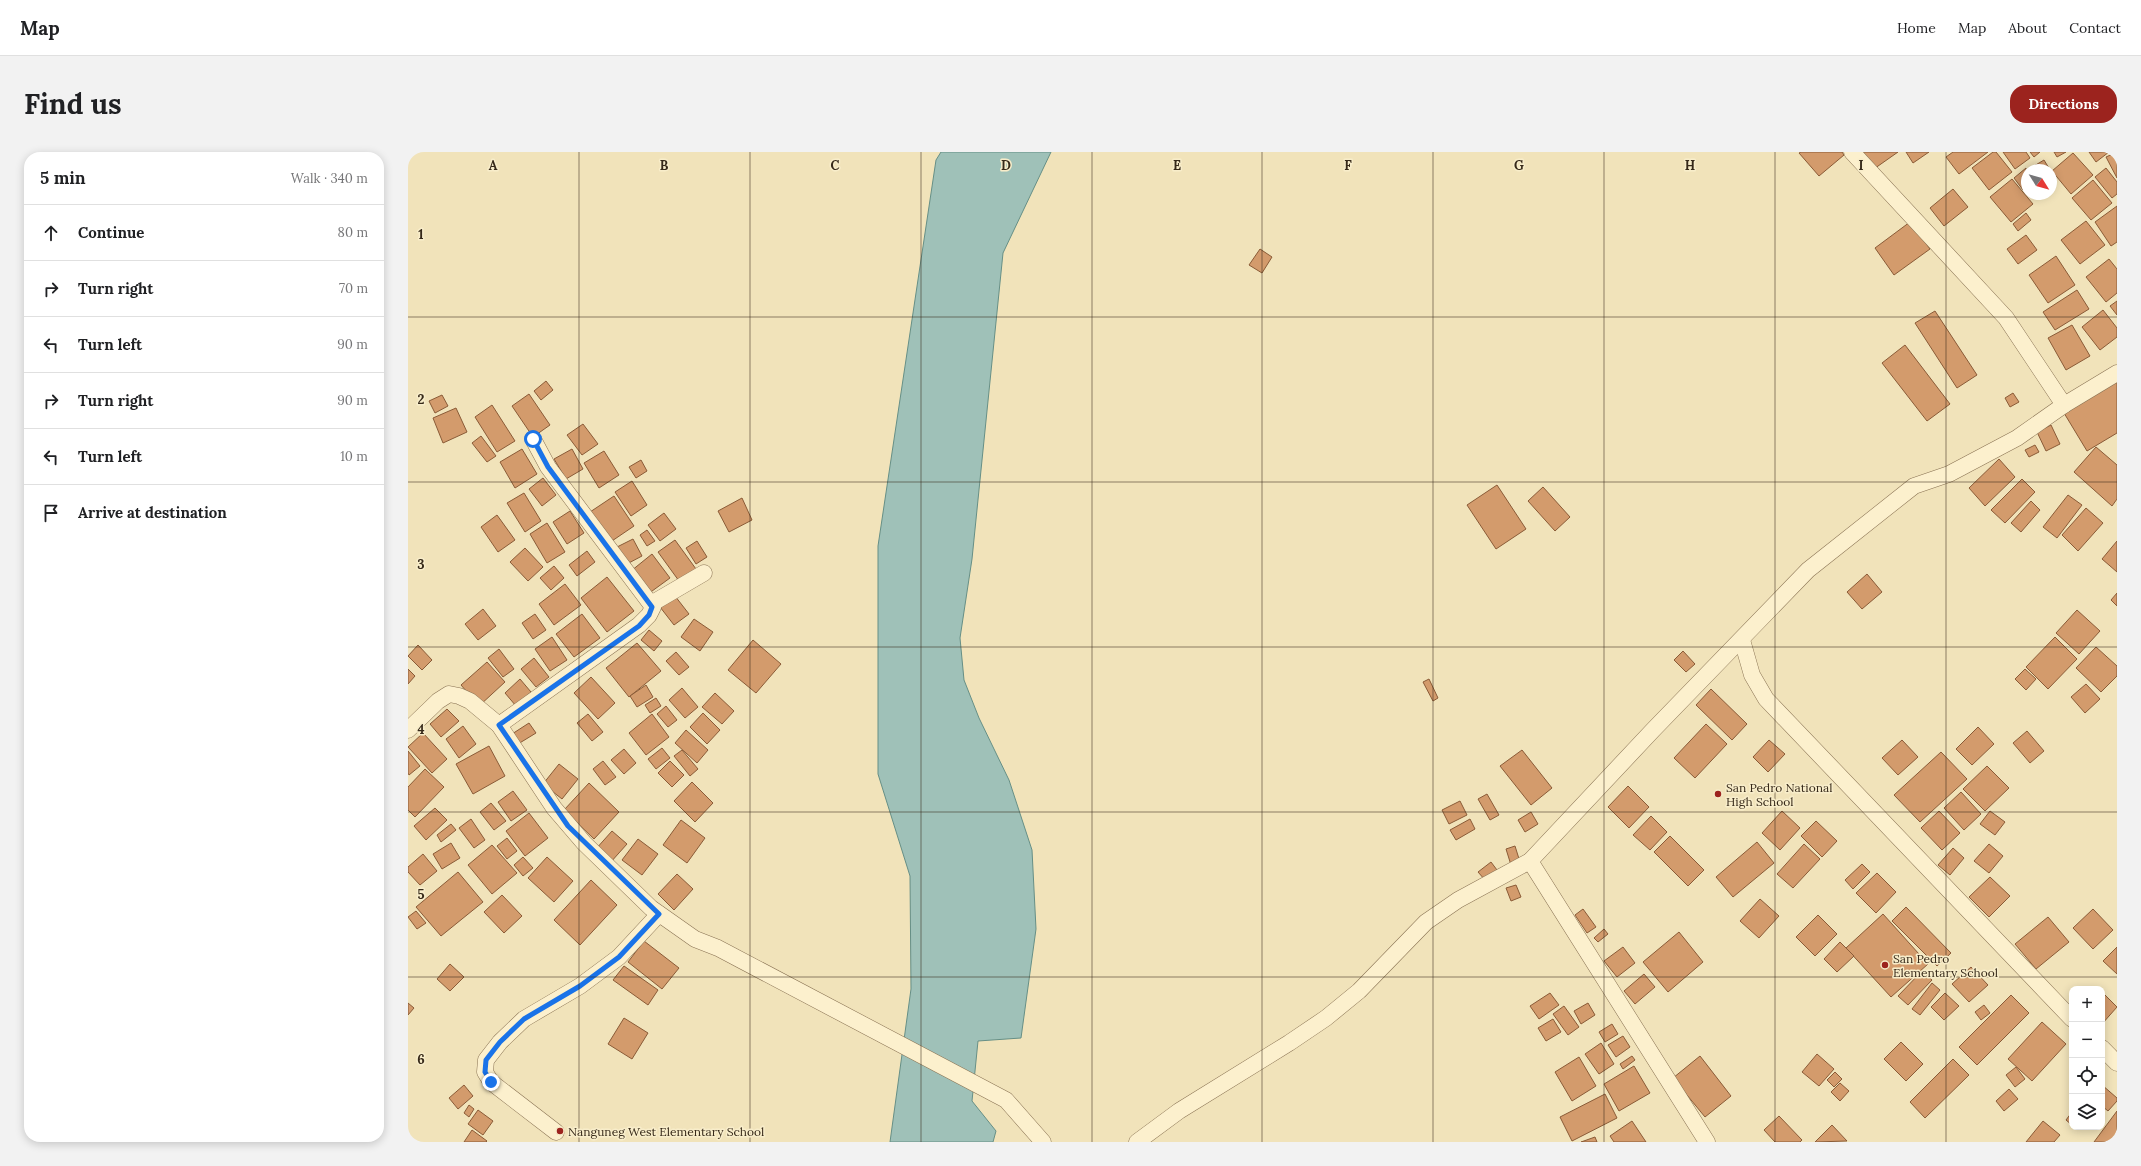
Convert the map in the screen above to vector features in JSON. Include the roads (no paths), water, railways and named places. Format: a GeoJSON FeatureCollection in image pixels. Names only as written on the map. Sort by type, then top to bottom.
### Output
{"type":"FeatureCollection","features":[{"type":"Feature","properties":{"kind":"street"},"geometry":{"type":"LineString","coordinates":[[1852,152],[2006,318],[2064,405]]}},
{"type":"Feature","properties":{"kind":"street"},"geometry":{"type":"LineString","coordinates":[[1137,1142],[1179,1111],[1289,1043],[1326,1018],[1359,991],[1426,922],[1458,900],[1530,861],[1653,730],[1742,640],[1808,570],[1914,486],[1948,474],[2017,438],[2064,405],[2117,373]]}},
{"type":"Feature","properties":{"kind":"street"},"geometry":{"type":"LineString","coordinates":[[499,725],[639,626],[651,611],[651,604],[548,467],[533,439]]}},
{"type":"Feature","properties":{"kind":"street"},"geometry":{"type":"LineString","coordinates":[[651,604],[704,572]]}},
{"type":"Feature","properties":{"kind":"street"},"geometry":{"type":"LineString","coordinates":[[1742,640],[1752,675],[1766,699],[2069,1016]]}},
{"type":"Feature","properties":{"kind":"street"},"geometry":{"type":"LineString","coordinates":[[408,730],[438,701],[449,694],[459,696],[470,701],[499,725],[568,826],[659,914],[695,939],[718,948],[1006,1100],[1043,1142]]}},
{"type":"Feature","properties":{"kind":"street"},"geometry":{"type":"LineString","coordinates":[[1530,861],[1707,1142]]}},
{"type":"Feature","properties":{"kind":"street"},"geometry":{"type":"LineString","coordinates":[[556,1132],[491,1082],[485,1072],[486,1060],[500,1042],[524,1019],[580,986],[619,957],[659,914]]}},
{"type":"Feature","properties":{"kind":"street"},"geometry":{"type":"LineString","coordinates":[[2105,1051],[2117,1062]]}},
{"type":"Feature","properties":{"kind":"water"},"geometry":{"type":"Polygon","coordinates":[[[941,152],[1051,152],[1003,253],[972,559],[960,638],[964,680],[979,718],[1009,780],[1032,850],[1036,929],[1021,1038],[978,1041],[972,1101],[996,1131],[993,1142],[890,1142],[911,989],[910,876],[878,774],[878,546],[936,160],[941,152]]]}},
{"type":"Feature","properties":{"kind":"place","name":"San Pedro National High School"},"geometry":{"type":"Point","coordinates":[1718,794]}},
{"type":"Feature","properties":{"kind":"place","name":"San Pedro Elementary School"},"geometry":{"type":"Point","coordinates":[1885,965]}},
{"type":"Feature","properties":{"kind":"place","name":"Nanguneg West Elementary School"},"geometry":{"type":"Point","coordinates":[560,1131]}}]}
